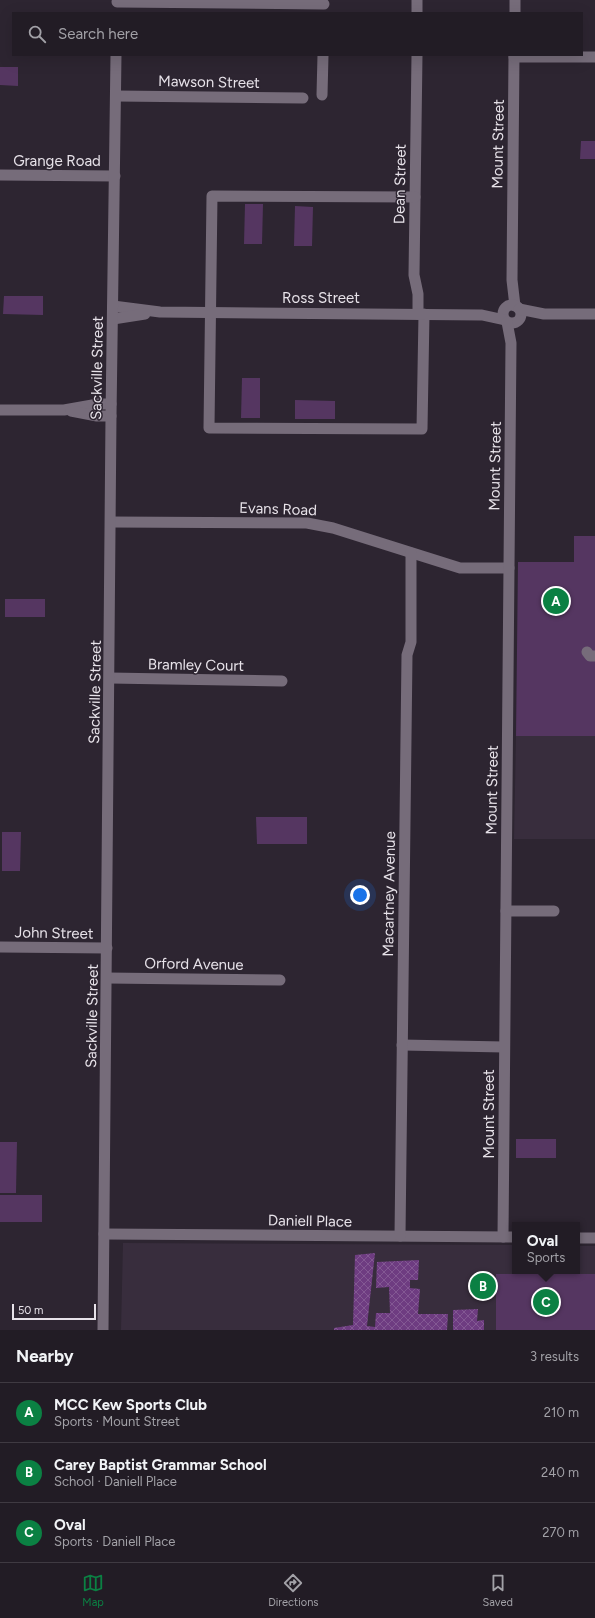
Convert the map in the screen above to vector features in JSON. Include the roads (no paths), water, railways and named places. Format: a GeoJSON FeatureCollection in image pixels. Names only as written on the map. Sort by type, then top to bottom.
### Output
{"type":"FeatureCollection","features":[{"type":"Feature","properties":{"kind":"street"},"geometry":{"type":"LineString","coordinates":[[417,12],[418,0]]}},
{"type":"Feature","properties":{"kind":"street"},"geometry":{"type":"LineString","coordinates":[[515,0],[515,12]]}},
{"type":"Feature","properties":{"kind":"street"},"geometry":{"type":"LineString","coordinates":[[117,5],[324,6]]}},
{"type":"Feature","properties":{"kind":"street","name":"Sackville Street"},"geometry":{"type":"LineString","coordinates":[[103,1330],[110,678],[111,404],[116,56]]}},
{"type":"Feature","properties":{"kind":"street"},"geometry":{"type":"LineString","coordinates":[[322,95],[323,56]]}},
{"type":"Feature","properties":{"kind":"street","name":"Dean Street"},"geometry":{"type":"LineString","coordinates":[[210,313],[209,428],[422,429],[421,314],[414,275],[417,56]]}},
{"type":"Feature","properties":{"kind":"street"},"geometry":{"type":"LineString","coordinates":[[514,56],[595,58]]}},
{"type":"Feature","properties":{"kind":"street","name":"Mount Street"},"geometry":{"type":"LineString","coordinates":[[503,1237],[514,56]]}},
{"type":"Feature","properties":{"kind":"street","name":"Mawson Street"},"geometry":{"type":"LineString","coordinates":[[116,96],[303,98]]}},
{"type":"Feature","properties":{"kind":"street","name":"Grange Road"},"geometry":{"type":"LineString","coordinates":[[0,175],[115,176]]}},
{"type":"Feature","properties":{"kind":"street"},"geometry":{"type":"LineString","coordinates":[[210,313],[212,196],[415,197]]}},
{"type":"Feature","properties":{"kind":"street","name":"Ross Street"},"geometry":{"type":"LineString","coordinates":[[113,306],[160,312],[210,313],[482,315],[595,314]]}},
{"type":"Feature","properties":{"kind":"street","name":"Ross Street"},"geometry":{"type":"LineString","coordinates":[[113,319],[160,312]]}},
{"type":"Feature","properties":{"kind":"street"},"geometry":{"type":"LineString","coordinates":[[0,410],[64,410],[98,404],[111,404]]}},
{"type":"Feature","properties":{"kind":"street"},"geometry":{"type":"LineString","coordinates":[[64,410],[97,416],[111,416]]}},
{"type":"Feature","properties":{"kind":"street","name":"Evans Road"},"geometry":{"type":"LineString","coordinates":[[111,522],[307,522],[333,528],[462,569],[509,568]]}},
{"type":"Feature","properties":{"kind":"street","name":"Macartney Avenue"},"geometry":{"type":"LineString","coordinates":[[400,1236],[407,655],[411,642],[411,553]]}},
{"type":"Feature","properties":{"kind":"street","name":"Bramley Court"},"geometry":{"type":"LineString","coordinates":[[110,678],[282,681]]}},
{"type":"Feature","properties":{"kind":"street"},"geometry":{"type":"LineString","coordinates":[[506,911],[554,911]]}},
{"type":"Feature","properties":{"kind":"street","name":"John Street"},"geometry":{"type":"LineString","coordinates":[[0,946],[107,948]]}},
{"type":"Feature","properties":{"kind":"street","name":"Orford Avenue"},"geometry":{"type":"LineString","coordinates":[[107,978],[280,980]]}},
{"type":"Feature","properties":{"kind":"street"},"geometry":{"type":"LineString","coordinates":[[402,1045],[504,1047]]}},
{"type":"Feature","properties":{"kind":"street","name":"Daniell Place"},"geometry":{"type":"LineString","coordinates":[[104,1234],[512,1237]]}},
{"type":"Feature","properties":{"kind":"street"},"geometry":{"type":"LineString","coordinates":[[580,1238],[595,1238]]}},
{"type":"Feature","properties":{"kind":"place","name":"MCC Kew Sports Club"},"geometry":{"type":"Point","coordinates":[556,601]}},
{"type":"Feature","properties":{"kind":"place","name":"Carey Baptist Grammar School"},"geometry":{"type":"Point","coordinates":[483,1286]}},
{"type":"Feature","properties":{"kind":"place","name":"Oval"},"geometry":{"type":"Point","coordinates":[546,1302]}}]}
